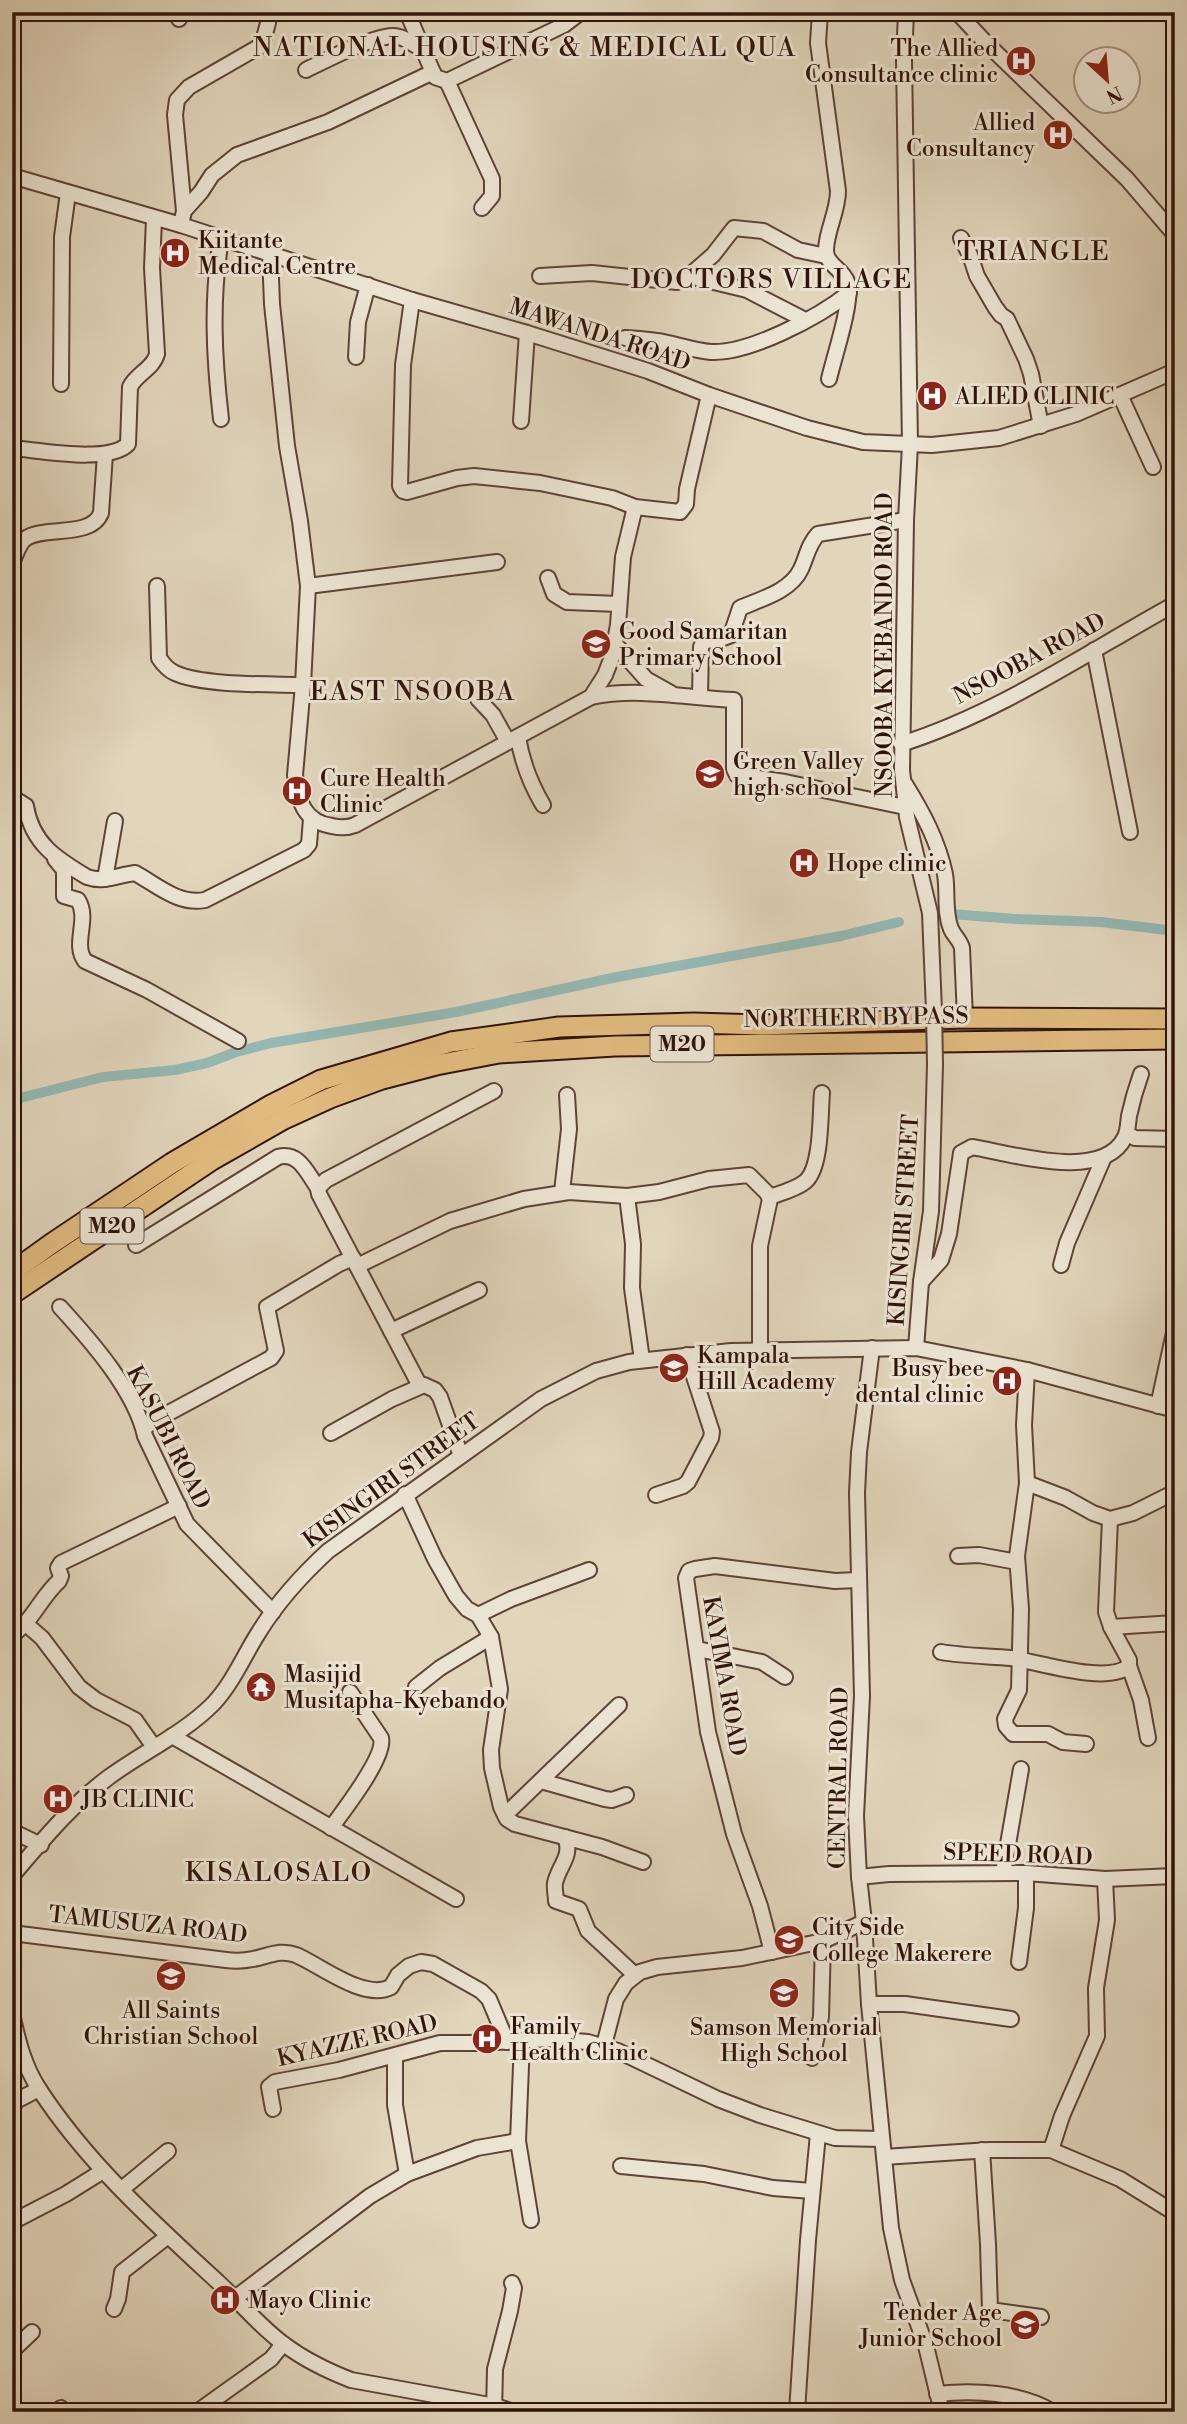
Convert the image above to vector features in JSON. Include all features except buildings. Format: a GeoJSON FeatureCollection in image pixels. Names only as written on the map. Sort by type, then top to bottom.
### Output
{"type":"FeatureCollection","features":[{"type":"Feature","properties":{"kind":"highway","name":"NORTHERN BYPASS"},"geometry":{"type":"LineString","coordinates":[[12,1272],[172,1163],[259,1111],[321,1080],[451,1042],[559,1027],[694,1023],[762,1025],[965,1018],[1175,1019]]}},
{"type":"Feature","properties":{"kind":"highway","name":"NORTHERN BYPASS"},"geometry":{"type":"LineString","coordinates":[[12,1294],[212,1160],[284,1119],[382,1079],[436,1065],[499,1053],[615,1045],[1175,1039]]}},
{"type":"Feature","properties":{"kind":"street"},"geometry":{"type":"LineString","coordinates":[[182,218],[175,115],[177,100],[189,87],[262,45],[268,23],[267,12]]}},
{"type":"Feature","properties":{"kind":"street"},"geometry":{"type":"LineString","coordinates":[[407,12],[433,72],[439,80],[447,81],[564,24],[581,12]]}},
{"type":"Feature","properties":{"kind":"street"},"geometry":{"type":"LineString","coordinates":[[820,12],[818,43],[838,191],[826,256]]}},
{"type":"Feature","properties":{"kind":"street","name":"NSOOBA KYEBANDO ROAD"},"geometry":{"type":"LineString","coordinates":[[906,12],[904,60],[910,445],[906,520],[902,780],[905,807],[930,913],[934,1011]]}},
{"type":"Feature","properties":{"kind":"street"},"geometry":{"type":"LineString","coordinates":[[957,12],[992,50],[1127,179],[1175,235]]}},
{"type":"Feature","properties":{"kind":"street"},"geometry":{"type":"LineString","coordinates":[[306,69],[355,48],[393,36],[423,50]]}},
{"type":"Feature","properties":{"kind":"street"},"geometry":{"type":"LineString","coordinates":[[182,218],[212,175],[237,155],[328,122],[433,72]]}},
{"type":"Feature","properties":{"kind":"street"},"geometry":{"type":"LineString","coordinates":[[447,81],[492,179],[492,196],[482,208]]}},
{"type":"Feature","properties":{"kind":"street","name":"MAWANDA ROAD"},"geometry":{"type":"LineString","coordinates":[[12,176],[154,219],[182,218],[221,239],[648,371],[709,395],[847,439],[910,445],[999,438],[1041,426],[1175,371]]}},
{"type":"Feature","properties":{"kind":"street"},"geometry":{"type":"LineString","coordinates":[[61,384],[62,237],[68,192]]}},
{"type":"Feature","properties":{"kind":"street"},"geometry":{"type":"LineString","coordinates":[[12,448],[105,454],[125,448],[128,444],[130,387],[134,379],[155,361],[158,354],[152,268],[154,219]]}},
{"type":"Feature","properties":{"kind":"street"},"geometry":{"type":"LineString","coordinates":[[540,276],[592,274],[673,283],[685,279],[718,250],[734,228],[763,231],[798,250],[826,256],[845,277],[849,293],[829,379]]}},
{"type":"Feature","properties":{"kind":"street"},"geometry":{"type":"LineString","coordinates":[[961,238],[975,267],[976,276],[995,307],[1007,319],[1026,359],[1041,426]]}},
{"type":"Feature","properties":{"kind":"street"},"geometry":{"type":"LineString","coordinates":[[221,239],[214,298],[215,358],[221,419]]}},
{"type":"Feature","properties":{"kind":"street"},"geometry":{"type":"LineString","coordinates":[[270,253],[272,304],[288,446],[308,586],[295,775],[297,790],[311,819],[320,824],[341,828],[355,825],[591,697],[610,694],[672,694],[734,700],[734,769],[737,775],[786,782],[905,807]]}},
{"type":"Feature","properties":{"kind":"street"},"geometry":{"type":"LineString","coordinates":[[685,279],[747,290],[805,320]]}},
{"type":"Feature","properties":{"kind":"street"},"geometry":{"type":"LineString","coordinates":[[356,357],[358,322],[368,285]]}},
{"type":"Feature","properties":{"kind":"street"},"geometry":{"type":"LineString","coordinates":[[625,338],[664,342],[705,352],[732,352],[829,309],[849,293]]}},
{"type":"Feature","properties":{"kind":"street"},"geometry":{"type":"LineString","coordinates":[[412,300],[402,375],[400,486],[403,491],[416,491],[457,478],[474,476],[540,483],[612,498],[635,507],[675,513],[684,508],[709,395]]}},
{"type":"Feature","properties":{"kind":"street"},"geometry":{"type":"LineString","coordinates":[[521,421],[527,333]]}},
{"type":"Feature","properties":{"kind":"street"},"geometry":{"type":"LineString","coordinates":[[1120,395],[1153,467]]}},
{"type":"Feature","properties":{"kind":"street"},"geometry":{"type":"LineString","coordinates":[[12,563],[23,541],[30,536],[67,531],[99,520],[105,454]]}},
{"type":"Feature","properties":{"kind":"street"},"geometry":{"type":"LineString","coordinates":[[591,697],[609,667],[615,644],[622,557],[635,507]]}},
{"type":"Feature","properties":{"kind":"street"},"geometry":{"type":"LineString","coordinates":[[700,696],[701,648],[704,640],[718,640],[731,635],[740,608],[796,579],[806,550],[818,534],[906,520]]}},
{"type":"Feature","properties":{"kind":"street"},"geometry":{"type":"LineString","coordinates":[[308,586],[497,562]]}},
{"type":"Feature","properties":{"kind":"street"},"geometry":{"type":"LineString","coordinates":[[548,578],[554,594],[567,602],[619,604]]}},
{"type":"Feature","properties":{"kind":"street"},"geometry":{"type":"LineString","coordinates":[[158,586],[159,658],[175,674],[208,680],[303,685]]}},
{"type":"Feature","properties":{"kind":"street","name":"NSOOBA ROAD"},"geometry":{"type":"LineString","coordinates":[[901,744],[944,728],[995,704],[1175,604]]}},
{"type":"Feature","properties":{"kind":"street"},"geometry":{"type":"LineString","coordinates":[[615,644],[646,679],[672,694]]}},
{"type":"Feature","properties":{"kind":"street"},"geometry":{"type":"LineString","coordinates":[[1094,650],[1130,832]]}},
{"type":"Feature","properties":{"kind":"street"},"geometry":{"type":"LineString","coordinates":[[478,699],[513,740],[543,805]]}},
{"type":"Feature","properties":{"kind":"street"},"geometry":{"type":"LineString","coordinates":[[902,780],[924,815],[939,853],[946,882],[951,930],[962,948],[965,1018]]}},
{"type":"Feature","properties":{"kind":"street"},"geometry":{"type":"LineString","coordinates":[[12,802],[18,801],[26,806],[32,829],[44,848],[64,870],[64,896],[78,900],[84,913],[81,950],[85,961],[147,990],[238,1041]]}},
{"type":"Feature","properties":{"kind":"street"},"geometry":{"type":"LineString","coordinates":[[44,848],[96,880],[135,873],[168,893],[188,901],[205,900],[303,850],[309,844],[311,819]]}},
{"type":"Feature","properties":{"kind":"street"},"geometry":{"type":"LineString","coordinates":[[105,879],[115,821]]}},
{"type":"Feature","properties":{"kind":"street","name":"KISINGIRI STREET"},"geometry":{"type":"LineString","coordinates":[[916,1348],[921,1282],[931,1210],[934,1011]]}},
{"type":"Feature","properties":{"kind":"street"},"geometry":{"type":"LineString","coordinates":[[1061,1265],[1067,1243],[1104,1157],[1124,1140],[1127,1134],[1129,1115],[1141,1074]]}},
{"type":"Feature","properties":{"kind":"street"},"geometry":{"type":"LineString","coordinates":[[318,1188],[326,1180],[494,1091]]}},
{"type":"Feature","properties":{"kind":"street"},"geometry":{"type":"LineString","coordinates":[[770,1198],[801,1184],[811,1175],[817,1157],[822,1093]]}},
{"type":"Feature","properties":{"kind":"street"},"geometry":{"type":"LineString","coordinates":[[562,1192],[569,1129],[567,1095]]}},
{"type":"Feature","properties":{"kind":"street"},"geometry":{"type":"LineString","coordinates":[[1127,1134],[1135,1138],[1175,1139]]}},
{"type":"Feature","properties":{"kind":"street"},"geometry":{"type":"LineString","coordinates":[[921,1282],[942,1260],[949,1234],[959,1160],[965,1150],[972,1147],[1067,1162],[1104,1157]]}},
{"type":"Feature","properties":{"kind":"street"},"geometry":{"type":"LineString","coordinates":[[136,1245],[278,1157],[295,1157],[318,1188],[420,1386]]}},
{"type":"Feature","properties":{"kind":"street"},"geometry":{"type":"LineString","coordinates":[[145,1428],[271,1357],[276,1351],[267,1307],[339,1264],[355,1262],[450,1221],[524,1199],[562,1192],[627,1196],[747,1174],[770,1198]]}},
{"type":"Feature","properties":{"kind":"street"},"geometry":{"type":"LineString","coordinates":[[627,1196],[633,1244],[632,1288],[642,1360]]}},
{"type":"Feature","properties":{"kind":"street"},"geometry":{"type":"LineString","coordinates":[[760,1350],[760,1246],[770,1198]]}},
{"type":"Feature","properties":{"kind":"street"},"geometry":{"type":"LineString","coordinates":[[391,1331],[479,1290]]}},
{"type":"Feature","properties":{"kind":"street","name":"KASUBI ROAD"},"geometry":{"type":"LineString","coordinates":[[60,1307],[117,1378],[145,1428],[145,1436],[191,1530],[273,1612]]}},
{"type":"Feature","properties":{"kind":"street"},"geometry":{"type":"LineString","coordinates":[[1158,1406],[1175,1328]]}},
{"type":"Feature","properties":{"kind":"street","name":"CENTRAL ROAD"},"geometry":{"type":"LineString","coordinates":[[872,1348],[859,1452],[858,1580],[862,1705],[856,1816],[859,1877],[893,2240],[902,2280],[926,2346],[942,2412]]}},
{"type":"Feature","properties":{"kind":"street","name":"KISINGIRI STREET"},"geometry":{"type":"LineString","coordinates":[[12,1876],[85,1796],[117,1771],[204,1713],[220,1696],[273,1612],[328,1550],[541,1399],[596,1371],[642,1360],[687,1354],[916,1348],[1027,1370],[1175,1410]]}},
{"type":"Feature","properties":{"kind":"street"},"geometry":{"type":"LineString","coordinates":[[656,1495],[688,1482],[711,1438],[712,1432],[687,1354]]}},
{"type":"Feature","properties":{"kind":"street"},"geometry":{"type":"LineString","coordinates":[[1027,1370],[1024,1425],[1027,1482],[1017,1562],[1021,1594],[1018,1694],[1005,1719],[1011,1733],[1048,1734],[1063,1742],[1086,1744]]}},
{"type":"Feature","properties":{"kind":"street"},"geometry":{"type":"LineString","coordinates":[[331,1433],[420,1386],[430,1387],[440,1397],[461,1456]]}},
{"type":"Feature","properties":{"kind":"street"},"geometry":{"type":"LineString","coordinates":[[1027,1482],[1110,1519],[1133,1513],[1175,1492]]}},
{"type":"Feature","properties":{"kind":"street"},"geometry":{"type":"LineString","coordinates":[[405,1494],[435,1559],[456,1596],[467,1609],[478,1615],[491,1637],[500,1689],[491,1750],[492,1768],[499,1802],[505,1815],[515,1824],[643,1862]]}},
{"type":"Feature","properties":{"kind":"street"},"geometry":{"type":"LineString","coordinates":[[12,1635],[26,1624],[60,1578],[58,1568],[61,1563],[179,1506]]}},
{"type":"Feature","properties":{"kind":"street"},"geometry":{"type":"LineString","coordinates":[[1110,1519],[1105,1604],[1107,1619],[1129,1660],[1141,1700],[1148,1738]]}},
{"type":"Feature","properties":{"kind":"street"},"geometry":{"type":"LineString","coordinates":[[958,1556],[979,1555],[1017,1562]]}},
{"type":"Feature","properties":{"kind":"street","name":"KAYIMA ROAD"},"geometry":{"type":"LineString","coordinates":[[772,1952],[760,1906],[734,1834],[708,1732],[686,1578],[689,1571],[702,1566],[729,1566],[835,1581],[858,1580]]}},
{"type":"Feature","properties":{"kind":"street"},"geometry":{"type":"LineString","coordinates":[[478,1615],[502,1603],[589,1570]]}},
{"type":"Feature","properties":{"kind":"street"},"geometry":{"type":"LineString","coordinates":[[1111,1627],[1175,1623]]}},
{"type":"Feature","properties":{"kind":"street"},"geometry":{"type":"LineString","coordinates":[[26,1624],[43,1638],[79,1687],[96,1700],[135,1720],[154,1747]]}},
{"type":"Feature","properties":{"kind":"street"},"geometry":{"type":"LineString","coordinates":[[416,1687],[440,1668],[491,1637]]}},
{"type":"Feature","properties":{"kind":"street"},"geometry":{"type":"LineString","coordinates":[[697,1649],[762,1662],[785,1677]]}},
{"type":"Feature","properties":{"kind":"street"},"geometry":{"type":"LineString","coordinates":[[941,1652],[1020,1660],[1086,1673],[1112,1672],[1129,1667]]}},
{"type":"Feature","properties":{"kind":"street"},"geometry":{"type":"LineString","coordinates":[[331,1828],[361,1785],[382,1746],[381,1738],[350,1692]]}},
{"type":"Feature","properties":{"kind":"street"},"geometry":{"type":"LineString","coordinates":[[505,1815],[619,1704]]}},
{"type":"Feature","properties":{"kind":"street"},"geometry":{"type":"LineString","coordinates":[[172,1736],[456,1899]]}},
{"type":"Feature","properties":{"kind":"street"},"geometry":{"type":"LineString","coordinates":[[1003,1873],[1021,1769]]}},
{"type":"Feature","properties":{"kind":"street"},"geometry":{"type":"LineString","coordinates":[[541,1781],[605,1799],[612,1800],[626,1795]]}},
{"type":"Feature","properties":{"kind":"street"},"geometry":{"type":"LineString","coordinates":[[12,1831],[41,1845]]}},
{"type":"Feature","properties":{"kind":"street"},"geometry":{"type":"LineString","coordinates":[[565,1837],[569,1847],[568,1856],[555,1884],[556,1901],[579,1909],[588,1931],[635,1975]]}},
{"type":"Feature","properties":{"kind":"street","name":"SPEED ROAD"},"geometry":{"type":"LineString","coordinates":[[859,1877],[1003,1873],[1105,1879],[1175,1876]]}},
{"type":"Feature","properties":{"kind":"street"},"geometry":{"type":"LineString","coordinates":[[1019,1962],[1026,1908],[1026,1873]]}},
{"type":"Feature","properties":{"kind":"street"},"geometry":{"type":"LineString","coordinates":[[1051,2150],[1062,2116],[1097,2036],[1096,1988],[1107,1920],[1105,1879]]}},
{"type":"Feature","properties":{"kind":"street"},"geometry":{"type":"LineString","coordinates":[[604,2045],[614,2004],[626,1983],[635,1975],[657,1967],[717,1962],[823,1941],[864,1922]]}},
{"type":"Feature","properties":{"kind":"street","name":"TAMUSUZA ROAD"},"geometry":{"type":"LineString","coordinates":[[12,1933],[226,1960],[244,1961],[282,1952],[295,1955],[334,1977],[382,1991],[391,1987],[398,1975],[409,1966],[421,1962],[433,1964],[481,1991],[489,1999],[514,2042]]}},
{"type":"Feature","properties":{"kind":"street"},"geometry":{"type":"LineString","coordinates":[[811,2058],[821,2017],[823,1941]]}},
{"type":"Feature","properties":{"kind":"street"},"geometry":{"type":"LineString","coordinates":[[869,2004],[912,2005],[1011,2019]]}},
{"type":"Feature","properties":{"kind":"street"},"geometry":{"type":"LineString","coordinates":[[12,2014],[24,2063],[39,2089],[77,2140],[103,2171],[283,2344],[351,2380],[514,2412]]}},
{"type":"Feature","properties":{"kind":"street","name":"KYAZZE ROAD"},"geometry":{"type":"LineString","coordinates":[[273,2109],[269,2087],[271,2083],[332,2072],[440,2043],[559,2040],[604,2045],[718,2099],[818,2134],[842,2139],[882,2139]]}},
{"type":"Feature","properties":{"kind":"street"},"geometry":{"type":"LineString","coordinates":[[514,2042],[518,2141],[531,2220]]}},
{"type":"Feature","properties":{"kind":"street"},"geometry":{"type":"LineString","coordinates":[[395,2056],[395,2105],[407,2174]]}},
{"type":"Feature","properties":{"kind":"street"},"geometry":{"type":"LineString","coordinates":[[12,2103],[39,2089]]}},
{"type":"Feature","properties":{"kind":"street"},"geometry":{"type":"LineString","coordinates":[[797,2412],[818,2134]]}},
{"type":"Feature","properties":{"kind":"street"},"geometry":{"type":"LineString","coordinates":[[235,2298],[370,2196],[407,2174],[477,2148],[518,2141]]}},
{"type":"Feature","properties":{"kind":"street"},"geometry":{"type":"LineString","coordinates":[[982,2150],[990,2310],[1041,2317]]}},
{"type":"Feature","properties":{"kind":"street"},"geometry":{"type":"LineString","coordinates":[[884,2157],[982,2150],[1051,2150],[1120,2179],[1175,2213]]}},
{"type":"Feature","properties":{"kind":"street"},"geometry":{"type":"LineString","coordinates":[[122,2189],[168,2151]]}},
{"type":"Feature","properties":{"kind":"street"},"geometry":{"type":"LineString","coordinates":[[621,2166],[704,2174],[773,2188],[812,2192]]}},
{"type":"Feature","properties":{"kind":"street"},"geometry":{"type":"LineString","coordinates":[[12,2222],[103,2171]]}},
{"type":"Feature","properties":{"kind":"street"},"geometry":{"type":"LineString","coordinates":[[114,2309],[122,2272],[169,2236]]}},
{"type":"Feature","properties":{"kind":"street"},"geometry":{"type":"LineString","coordinates":[[494,2409],[495,2369],[510,2311],[514,2288],[512,2283]]}},
{"type":"Feature","properties":{"kind":"street"},"geometry":{"type":"LineString","coordinates":[[12,2351],[32,2332]]}},
{"type":"Feature","properties":{"kind":"street"},"geometry":{"type":"LineString","coordinates":[[197,2412],[271,2359],[283,2344]]}},
{"type":"Feature","properties":{"kind":"street"},"geometry":{"type":"LineString","coordinates":[[937,2394],[972,2393],[1009,2397],[1028,2401],[1053,2412]]}},
{"type":"Feature","properties":{"kind":"waterway"},"geometry":{"type":"LineString","coordinates":[[951,914],[1101,922],[1175,931]]}},
{"type":"Feature","properties":{"kind":"waterway"},"geometry":{"type":"LineString","coordinates":[[12,1100],[103,1077],[175,1070],[207,1063],[271,1043],[456,1012],[617,977],[841,936],[899,922]]}},
{"type":"Feature","properties":{"kind":"place","name":"The Allied Consultance clinic"},"geometry":{"type":"Point","coordinates":[1021,61]}},
{"type":"Feature","properties":{"kind":"place","name":"Allied Consultancy"},"geometry":{"type":"Point","coordinates":[1058,135]}},
{"type":"Feature","properties":{"kind":"place","name":"Kiitante Medical Centre"},"geometry":{"type":"Point","coordinates":[175,253]}},
{"type":"Feature","properties":{"kind":"place","name":"ALIED CLINIC"},"geometry":{"type":"Point","coordinates":[932,396]}},
{"type":"Feature","properties":{"kind":"place","name":"Good Samaritan Primary School"},"geometry":{"type":"Point","coordinates":[596,644]}},
{"type":"Feature","properties":{"kind":"place","name":"Green Valley high school"},"geometry":{"type":"Point","coordinates":[710,774]}},
{"type":"Feature","properties":{"kind":"place","name":"Cure Health Clinic"},"geometry":{"type":"Point","coordinates":[297,791]}},
{"type":"Feature","properties":{"kind":"place","name":"Hope clinic"},"geometry":{"type":"Point","coordinates":[804,863]}},
{"type":"Feature","properties":{"kind":"place","name":"Kampala Hill Academy"},"geometry":{"type":"Point","coordinates":[674,1368]}},
{"type":"Feature","properties":{"kind":"place","name":"Busy bee dental clinic"},"geometry":{"type":"Point","coordinates":[1007,1381]}},
{"type":"Feature","properties":{"kind":"place","name":"Masijid Musitapha-Kyebando"},"geometry":{"type":"Point","coordinates":[261,1687]}},
{"type":"Feature","properties":{"kind":"place","name":"JB CLINIC"},"geometry":{"type":"Point","coordinates":[58,1799]}},
{"type":"Feature","properties":{"kind":"place","name":"City Side College Makerere"},"geometry":{"type":"Point","coordinates":[789,1940]}},
{"type":"Feature","properties":{"kind":"place","name":"All Saints Christian School"},"geometry":{"type":"Point","coordinates":[171,1976]}},
{"type":"Feature","properties":{"kind":"place","name":"Samson Memorial High School"},"geometry":{"type":"Point","coordinates":[784,1993]}},
{"type":"Feature","properties":{"kind":"place","name":"Family Health Clinic"},"geometry":{"type":"Point","coordinates":[487,2039]}},
{"type":"Feature","properties":{"kind":"place","name":"Mayo Clinic"},"geometry":{"type":"Point","coordinates":[225,2300]}},
{"type":"Feature","properties":{"kind":"place","name":"Tender Age Junior School"},"geometry":{"type":"Point","coordinates":[1025,2325]}},
{"type":"Feature","properties":{"kind":"district","name":"NATIONAL HOUSING & MEDICAL QUA"},"geometry":{"type":"Point","coordinates":[525,47]}},
{"type":"Feature","properties":{"kind":"district","name":"TRIANGLE"},"geometry":{"type":"Point","coordinates":[1034,251]}},
{"type":"Feature","properties":{"kind":"district","name":"DOCTORS VILLAGE"},"geometry":{"type":"Point","coordinates":[772,279]}},
{"type":"Feature","properties":{"kind":"district","name":"EAST NSOOBA"},"geometry":{"type":"Point","coordinates":[413,691]}},
{"type":"Feature","properties":{"kind":"district","name":"KISALOSALO"},"geometry":{"type":"Point","coordinates":[279,1872]}}]}
